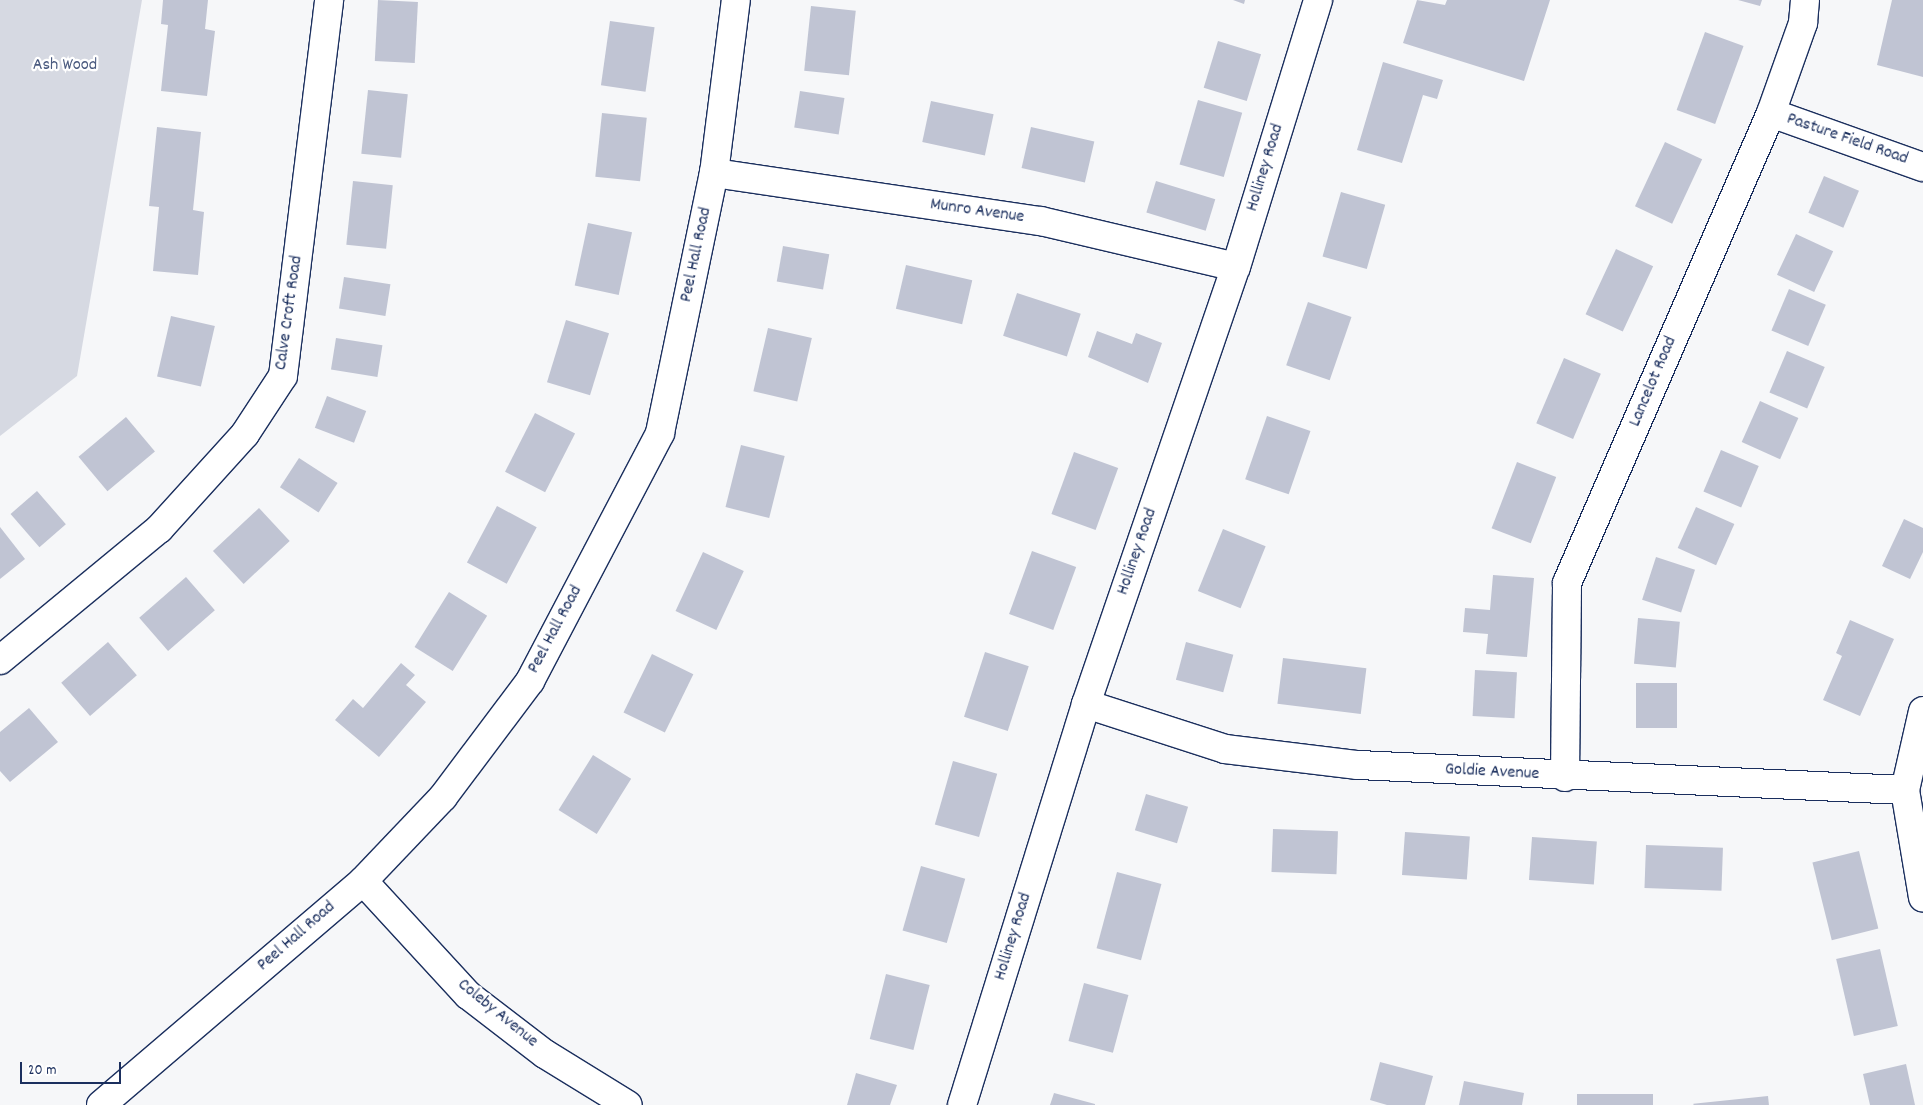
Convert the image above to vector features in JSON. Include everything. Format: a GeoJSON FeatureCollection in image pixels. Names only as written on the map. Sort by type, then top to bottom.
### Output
{"type":"FeatureCollection","features":[{"type":"Feature","properties":{"kind":"street","name":"Calve Croft Road"},"geometry":{"type":"LineString","coordinates":[[0,660],[159,529],[245,434],[283,376],[328,0]]}},
{"type":"Feature","properties":{"kind":"street","name":"Peel Hall Road"},"geometry":{"type":"LineString","coordinates":[[101,1105],[363,881],[443,797],[530,681],[660,433],[714,173],[736,0]]}},
{"type":"Feature","properties":{"kind":"street","name":"Holliney Road"},"geometry":{"type":"LineString","coordinates":[[962,1105],[1086,704],[1236,267],[1318,0]]}},
{"type":"Feature","properties":{"kind":"street","name":"Lancelot Road"},"geometry":{"type":"LineString","coordinates":[[1565,777],[1568,583],[1770,113],[1803,23],[1805,0]]}},
{"type":"Feature","properties":{"kind":"street","name":"Pasture Field Road"},"geometry":{"type":"LineString","coordinates":[[1770,113],[1923,167]]}},
{"type":"Feature","properties":{"kind":"street","name":"Munro Avenue"},"geometry":{"type":"LineString","coordinates":[[714,173],[1041,221],[1236,267]]}},
{"type":"Feature","properties":{"kind":"street","name":"Goldie Avenue"},"geometry":{"type":"LineString","coordinates":[[1086,704],[1225,749],[1358,765],[1565,777],[1905,790]]}},
{"type":"Feature","properties":{"kind":"street"},"geometry":{"type":"LineString","coordinates":[[1923,711],[1905,790],[1923,897]]}},
{"type":"Feature","properties":{"kind":"street","name":"Coleby Avenue"},"geometry":{"type":"LineString","coordinates":[[363,881],[468,995],[545,1054],[628,1105]]}},
{"type":"Feature","properties":{"kind":"green space","name":"Ash Wood"},"geometry":{"type":"Polygon","coordinates":[[[0,0],[142,0],[77,376],[0,436],[0,0]]]}},
{"type":"Feature","properties":{"kind":"building"},"geometry":{"type":"Polygon","coordinates":[[[163,0],[208,0],[205,29],[215,31],[207,96],[161,91],[168,25],[161,24],[163,0]]]}},
{"type":"Feature","properties":{"kind":"building"},"geometry":{"type":"Polygon","coordinates":[[[378,0],[418,2],[415,63],[375,61],[378,0]]]}},
{"type":"Feature","properties":{"kind":"building"},"geometry":{"type":"Polygon","coordinates":[[[1233,0],[1245,0],[1244,4],[1233,0]]]}},
{"type":"Feature","properties":{"kind":"building"},"geometry":{"type":"Polygon","coordinates":[[[1417,0],[1445,5],[1447,0],[1550,0],[1524,81],[1403,43],[1417,0]]]}},
{"type":"Feature","properties":{"kind":"building"},"geometry":{"type":"Polygon","coordinates":[[[1738,0],[1762,0],[1760,6],[1738,0]]]}},
{"type":"Feature","properties":{"kind":"building"},"geometry":{"type":"Polygon","coordinates":[[[1892,0],[1923,0],[1923,77],[1877,65],[1892,0]]]}},
{"type":"Feature","properties":{"kind":"building"},"geometry":{"type":"Polygon","coordinates":[[[811,6],[856,11],[849,75],[804,71],[811,6]]]}},
{"type":"Feature","properties":{"kind":"building"},"geometry":{"type":"Polygon","coordinates":[[[610,21],[655,27],[646,92],[601,85],[610,21]]]}},
{"type":"Feature","properties":{"kind":"building"},"geometry":{"type":"Polygon","coordinates":[[[1705,32],[1744,46],[1715,124],[1677,110],[1705,32]]]}},
{"type":"Feature","properties":{"kind":"building"},"geometry":{"type":"Polygon","coordinates":[[[1218,41],[1261,54],[1247,101],[1204,88],[1218,41]]]}},
{"type":"Feature","properties":{"kind":"building"},"geometry":{"type":"Polygon","coordinates":[[[1383,62],[1443,80],[1437,99],[1423,95],[1402,163],[1357,150],[1383,62]]]}},
{"type":"Feature","properties":{"kind":"building"},"geometry":{"type":"Polygon","coordinates":[[[368,90],[408,94],[401,158],[361,154],[368,90]]]}},
{"type":"Feature","properties":{"kind":"building"},"geometry":{"type":"Polygon","coordinates":[[[800,91],[844,98],[839,135],[794,128],[800,91]]]}},
{"type":"Feature","properties":{"kind":"building"},"geometry":{"type":"Polygon","coordinates":[[[1198,100],[1242,113],[1224,177],[1180,164],[1198,100]]]}},
{"type":"Feature","properties":{"kind":"building"},"geometry":{"type":"Polygon","coordinates":[[[931,101],[994,114],[985,155],[922,142],[931,101]]]}},
{"type":"Feature","properties":{"kind":"building"},"geometry":{"type":"Polygon","coordinates":[[[602,113],[647,118],[640,181],[595,177],[602,113]]]}},
{"type":"Feature","properties":{"kind":"building"},"geometry":{"type":"Polygon","coordinates":[[[157,127],[201,132],[193,210],[204,212],[198,275],[153,271],[159,207],[149,206],[157,127]]]}},
{"type":"Feature","properties":{"kind":"building"},"geometry":{"type":"Polygon","coordinates":[[[1031,127],[1094,142],[1085,183],[1022,168],[1031,127]]]}},
{"type":"Feature","properties":{"kind":"building"},"geometry":{"type":"Polygon","coordinates":[[[1665,142],[1702,159],[1672,224],[1635,206],[1665,142]]]}},
{"type":"Feature","properties":{"kind":"building"},"geometry":{"type":"Polygon","coordinates":[[[1824,176],[1859,191],[1843,228],[1808,213],[1824,176]]]}},
{"type":"Feature","properties":{"kind":"building"},"geometry":{"type":"Polygon","coordinates":[[[353,181],[393,185],[386,249],[346,245],[353,181]]]}},
{"type":"Feature","properties":{"kind":"building"},"geometry":{"type":"Polygon","coordinates":[[[1156,181],[1215,199],[1206,231],[1146,213],[1156,181]]]}},
{"type":"Feature","properties":{"kind":"building"},"geometry":{"type":"Polygon","coordinates":[[[1341,192],[1385,205],[1367,269],[1323,256],[1341,192]]]}},
{"type":"Feature","properties":{"kind":"building"},"geometry":{"type":"Polygon","coordinates":[[[588,223],[632,232],[619,295],[575,286],[588,223]]]}},
{"type":"Feature","properties":{"kind":"building"},"geometry":{"type":"Polygon","coordinates":[[[1796,234],[1833,251],[1814,292],[1777,275],[1796,234]]]}},
{"type":"Feature","properties":{"kind":"building"},"geometry":{"type":"Polygon","coordinates":[[[783,246],[829,254],[823,290],[777,281],[783,246]]]}},
{"type":"Feature","properties":{"kind":"building"},"geometry":{"type":"Polygon","coordinates":[[[1616,249],[1653,266],[1623,332],[1586,314],[1616,249]]]}},
{"type":"Feature","properties":{"kind":"building"},"geometry":{"type":"Polygon","coordinates":[[[906,265],[972,280],[962,324],[896,309],[906,265]]]}},
{"type":"Feature","properties":{"kind":"building"},"geometry":{"type":"Polygon","coordinates":[[[344,277],[390,284],[385,316],[339,309],[344,277]]]}},
{"type":"Feature","properties":{"kind":"building"},"geometry":{"type":"Polygon","coordinates":[[[1789,289],[1826,305],[1808,346],[1771,330],[1789,289]]]}},
{"type":"Feature","properties":{"kind":"building"},"geometry":{"type":"Polygon","coordinates":[[[1017,293],[1081,314],[1067,357],[1003,336],[1017,293]]]}},
{"type":"Feature","properties":{"kind":"building"},"geometry":{"type":"Polygon","coordinates":[[[1308,302],[1351,317],[1330,380],[1286,365],[1308,302]]]}},
{"type":"Feature","properties":{"kind":"building"},"geometry":{"type":"Polygon","coordinates":[[[171,316],[215,326],[201,387],[157,376],[171,316]]]}},
{"type":"Feature","properties":{"kind":"building"},"geometry":{"type":"Polygon","coordinates":[[[566,320],[609,333],[590,395],[547,382],[566,320]]]}},
{"type":"Feature","properties":{"kind":"building"},"geometry":{"type":"Polygon","coordinates":[[[768,328],[812,338],[797,401],[753,391],[768,328]]]}},
{"type":"Feature","properties":{"kind":"building"},"geometry":{"type":"Polygon","coordinates":[[[1097,331],[1132,344],[1136,333],[1162,343],[1148,383],[1088,357],[1097,331]]]}},
{"type":"Feature","properties":{"kind":"building"},"geometry":{"type":"Polygon","coordinates":[[[336,338],[382,345],[377,377],[331,370],[336,338]]]}},
{"type":"Feature","properties":{"kind":"building"},"geometry":{"type":"Polygon","coordinates":[[[1787,351],[1825,367],[1807,408],[1769,392],[1787,351]]]}},
{"type":"Feature","properties":{"kind":"building"},"geometry":{"type":"Polygon","coordinates":[[[1564,358],[1601,374],[1573,439],[1536,423],[1564,358]]]}},
{"type":"Feature","properties":{"kind":"building"},"geometry":{"type":"Polygon","coordinates":[[[327,396],[366,411],[354,443],[315,428],[327,396]]]}},
{"type":"Feature","properties":{"kind":"building"},"geometry":{"type":"Polygon","coordinates":[[[1760,401],[1798,418],[1780,459],[1742,442],[1760,401]]]}},
{"type":"Feature","properties":{"kind":"building"},"geometry":{"type":"Polygon","coordinates":[[[535,413],[575,433],[545,492],[505,472],[535,413]]]}},
{"type":"Feature","properties":{"kind":"building"},"geometry":{"type":"Polygon","coordinates":[[[1267,416],[1310,431],[1289,494],[1245,479],[1267,416]]]}},
{"type":"Feature","properties":{"kind":"building"},"geometry":{"type":"Polygon","coordinates":[[[126,417],[155,451],[107,491],[79,457],[126,417]]]}},
{"type":"Feature","properties":{"kind":"building"},"geometry":{"type":"Polygon","coordinates":[[[741,445],[785,456],[769,518],[726,507],[741,445]]]}},
{"type":"Feature","properties":{"kind":"building"},"geometry":{"type":"Polygon","coordinates":[[[1721,450],[1759,466],[1741,507],[1703,491],[1721,450]]]}},
{"type":"Feature","properties":{"kind":"building"},"geometry":{"type":"Polygon","coordinates":[[[1074,452],[1118,468],[1096,530],[1051,514],[1074,452]]]}},
{"type":"Feature","properties":{"kind":"building"},"geometry":{"type":"Polygon","coordinates":[[[299,458],[338,483],[319,512],[280,487],[299,458]]]}},
{"type":"Feature","properties":{"kind":"building"},"geometry":{"type":"Polygon","coordinates":[[[1517,462],[1556,477],[1531,543],[1492,528],[1517,462]]]}},
{"type":"Feature","properties":{"kind":"building"},"geometry":{"type":"Polygon","coordinates":[[[37,491],[66,524],[39,547],[11,514],[37,491]]]}},
{"type":"Feature","properties":{"kind":"building"},"geometry":{"type":"Polygon","coordinates":[[[497,506],[537,527],[507,584],[467,563],[497,506]]]}},
{"type":"Feature","properties":{"kind":"building"},"geometry":{"type":"Polygon","coordinates":[[[1696,507],[1734,524],[1716,565],[1678,548],[1696,507]]]}},
{"type":"Feature","properties":{"kind":"building"},"geometry":{"type":"Polygon","coordinates":[[[259,508],[290,541],[244,584],[213,551],[259,508]]]}},
{"type":"Feature","properties":{"kind":"building"},"geometry":{"type":"Polygon","coordinates":[[[1904,519],[1923,528],[1923,552],[1910,579],[1882,566],[1904,519]]]}},
{"type":"Feature","properties":{"kind":"building"},"geometry":{"type":"Polygon","coordinates":[[[0,527],[25,559],[0,579],[0,527]]]}},
{"type":"Feature","properties":{"kind":"building"},"geometry":{"type":"Polygon","coordinates":[[[1223,529],[1266,546],[1241,608],[1198,591],[1223,529]]]}},
{"type":"Feature","properties":{"kind":"building"},"geometry":{"type":"Polygon","coordinates":[[[1032,551],[1076,567],[1053,630],[1009,614],[1032,551]]]}},
{"type":"Feature","properties":{"kind":"building"},"geometry":{"type":"Polygon","coordinates":[[[703,552],[744,571],[716,630],[676,611],[703,552]]]}},
{"type":"Feature","properties":{"kind":"building"},"geometry":{"type":"Polygon","coordinates":[[[1656,557],[1695,570],[1681,612],[1642,600],[1656,557]]]}},
{"type":"Feature","properties":{"kind":"building"},"geometry":{"type":"Polygon","coordinates":[[[1493,575],[1534,578],[1527,657],[1486,654],[1488,634],[1463,632],[1465,608],[1490,610],[1493,575]]]}},
{"type":"Feature","properties":{"kind":"building"},"geometry":{"type":"Polygon","coordinates":[[[186,577],[215,610],[168,651],[139,618],[186,577]]]}},
{"type":"Feature","properties":{"kind":"building"},"geometry":{"type":"Polygon","coordinates":[[[449,592],[487,616],[453,671],[415,647],[449,592]]]}},
{"type":"Feature","properties":{"kind":"building"},"geometry":{"type":"Polygon","coordinates":[[[1638,618],[1680,622],[1676,667],[1634,664],[1638,618]]]}},
{"type":"Feature","properties":{"kind":"building"},"geometry":{"type":"Polygon","coordinates":[[[1850,620],[1894,639],[1860,716],[1823,700],[1842,656],[1836,653],[1850,620]]]}},
{"type":"Feature","properties":{"kind":"building"},"geometry":{"type":"Polygon","coordinates":[[[108,642],[137,675],[90,716],[61,683],[108,642]]]}},
{"type":"Feature","properties":{"kind":"building"},"geometry":{"type":"Polygon","coordinates":[[[1186,642],[1233,655],[1223,692],[1176,680],[1186,642]]]}},
{"type":"Feature","properties":{"kind":"building"},"geometry":{"type":"Polygon","coordinates":[[[985,652],[1029,666],[1008,731],[964,717],[985,652]]]}},
{"type":"Feature","properties":{"kind":"building"},"geometry":{"type":"Polygon","coordinates":[[[652,654],[693,674],[665,733],[624,712],[652,654]]]}},
{"type":"Feature","properties":{"kind":"building"},"geometry":{"type":"Polygon","coordinates":[[[1283,658],[1366,668],[1361,714],[1277,704],[1283,658]]]}},
{"type":"Feature","properties":{"kind":"building"},"geometry":{"type":"Polygon","coordinates":[[[401,663],[415,675],[406,685],[426,702],[379,757],[335,720],[353,699],[363,708],[401,663]]]}},
{"type":"Feature","properties":{"kind":"building"},"geometry":{"type":"Polygon","coordinates":[[[1475,670],[1517,672],[1515,718],[1473,716],[1475,670]]]}},
{"type":"Feature","properties":{"kind":"building"},"geometry":{"type":"Polygon","coordinates":[[[1636,683],[1677,683],[1677,728],[1636,728],[1636,683]]]}},
{"type":"Feature","properties":{"kind":"building"},"geometry":{"type":"Polygon","coordinates":[[[29,708],[58,742],[10,782],[0,771],[0,732],[29,708]]]}},
{"type":"Feature","properties":{"kind":"building"},"geometry":{"type":"Polygon","coordinates":[[[593,755],[631,779],[597,834],[559,810],[593,755]]]}},
{"type":"Feature","properties":{"kind":"building"},"geometry":{"type":"Polygon","coordinates":[[[953,761],[997,774],[979,837],[935,824],[953,761]]]}},
{"type":"Feature","properties":{"kind":"building"},"geometry":{"type":"Polygon","coordinates":[[[1146,794],[1188,807],[1177,843],[1135,830],[1146,794]]]}},
{"type":"Feature","properties":{"kind":"building"},"geometry":{"type":"Polygon","coordinates":[[[1273,829],[1338,831],[1336,874],[1271,872],[1273,829]]]}},
{"type":"Feature","properties":{"kind":"building"},"geometry":{"type":"Polygon","coordinates":[[[1405,832],[1470,837],[1467,879],[1402,875],[1405,832]]]}},
{"type":"Feature","properties":{"kind":"building"},"geometry":{"type":"Polygon","coordinates":[[[1532,837],[1597,842],[1594,884],[1529,880],[1532,837]]]}},
{"type":"Feature","properties":{"kind":"building"},"geometry":{"type":"Polygon","coordinates":[[[1646,845],[1723,848],[1721,891],[1644,888],[1646,845]]]}},
{"type":"Feature","properties":{"kind":"building"},"geometry":{"type":"Polygon","coordinates":[[[1859,851],[1878,929],[1832,940],[1812,863],[1859,851]]]}},
{"type":"Feature","properties":{"kind":"building"},"geometry":{"type":"Polygon","coordinates":[[[921,866],[965,879],[947,943],[903,930],[921,866]]]}},
{"type":"Feature","properties":{"kind":"building"},"geometry":{"type":"Polygon","coordinates":[[[1117,872],[1161,884],[1141,960],[1097,948],[1117,872]]]}},
{"type":"Feature","properties":{"kind":"building"},"geometry":{"type":"Polygon","coordinates":[[[1880,949],[1898,1026],[1854,1036],[1836,959],[1880,949]]]}},
{"type":"Feature","properties":{"kind":"building"},"geometry":{"type":"Polygon","coordinates":[[[886,974],[930,985],[913,1050],[870,1039],[886,974]]]}},
{"type":"Feature","properties":{"kind":"building"},"geometry":{"type":"Polygon","coordinates":[[[1084,983],[1128,995],[1113,1053],[1068,1041],[1084,983]]]}},
{"type":"Feature","properties":{"kind":"building"},"geometry":{"type":"Polygon","coordinates":[[[1380,1062],[1433,1076],[1425,1105],[1387,1105],[1370,1100],[1380,1062]]]}},
{"type":"Feature","properties":{"kind":"building"},"geometry":{"type":"Polygon","coordinates":[[[1906,1064],[1915,1105],[1870,1105],[1863,1074],[1906,1064]]]}},
{"type":"Feature","properties":{"kind":"building"},"geometry":{"type":"Polygon","coordinates":[[[856,1073],[897,1085],[890,1105],[847,1105],[856,1073]]]}},
{"type":"Feature","properties":{"kind":"building"},"geometry":{"type":"Polygon","coordinates":[[[1464,1081],[1524,1093],[1522,1105],[1459,1105],[1464,1081]]]}},
{"type":"Feature","properties":{"kind":"building"},"geometry":{"type":"Polygon","coordinates":[[[1054,1093],[1095,1104],[1095,1105],[1050,1105],[1054,1093]]]}},
{"type":"Feature","properties":{"kind":"building"},"geometry":{"type":"Polygon","coordinates":[[[1577,1094],[1653,1094],[1653,1105],[1577,1105],[1577,1094]]]}},
{"type":"Feature","properties":{"kind":"building"},"geometry":{"type":"Polygon","coordinates":[[[1768,1096],[1769,1105],[1694,1105],[1693,1104],[1768,1096]]]}}]}
